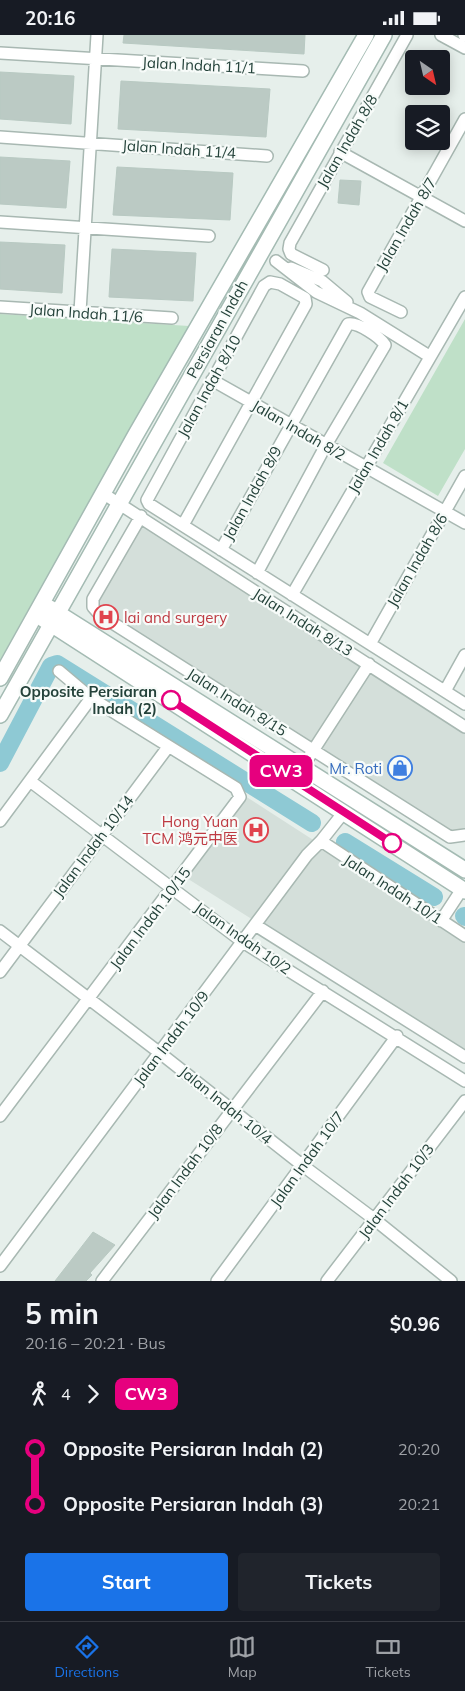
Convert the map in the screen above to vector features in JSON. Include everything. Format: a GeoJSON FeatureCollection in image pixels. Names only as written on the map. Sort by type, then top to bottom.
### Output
{"type":"FeatureCollection","features":[{"type":"Feature","properties":{"kind":"main road","name":"Persiaran Indah"},"geometry":{"type":"LineString","coordinates":[[1,672],[39,609],[222,284],[366,35]]}},
{"type":"Feature","properties":{"kind":"main road","name":"Persiaran Indah"},"geometry":{"type":"LineString","coordinates":[[0,715],[384,35]]}},
{"type":"Feature","properties":{"kind":"main road"},"geometry":{"type":"LineString","coordinates":[[222,284],[249,255],[260,253],[258,242],[265,210]]}},
{"type":"Feature","properties":{"kind":"main road"},"geometry":{"type":"LineString","coordinates":[[81,569],[73,608],[91,641],[344,812],[408,853],[437,864],[458,877],[464,885]]}},
{"type":"Feature","properties":{"kind":"main road"},"geometry":{"type":"LineString","coordinates":[[39,609],[304,767],[465,870]]}},
{"type":"Feature","properties":{"kind":"main road"},"geometry":{"type":"LineString","coordinates":[[22,673],[45,647],[57,640],[91,641]]}},
{"type":"Feature","properties":{"kind":"main road"},"geometry":{"type":"LineString","coordinates":[[413,837],[465,858]]}},
{"type":"Feature","properties":{"kind":"street"},"geometry":{"type":"LineString","coordinates":[[80,312],[97,35]]}},
{"type":"Feature","properties":{"kind":"street","name":"Jalan Indah 8/8"},"geometry":{"type":"LineString","coordinates":[[323,270],[292,254],[289,249],[290,243],[407,35]]}},
{"type":"Feature","properties":{"kind":"street"},"geometry":{"type":"LineString","coordinates":[[442,35],[465,48]]}},
{"type":"Feature","properties":{"kind":"street","name":"Jalan Indah 11/1"},"geometry":{"type":"LineString","coordinates":[[0,53],[303,71]]}},
{"type":"Feature","properties":{"kind":"street","name":"Jalan Indah 8/7"},"geometry":{"type":"LineString","coordinates":[[401,312],[370,297],[368,291],[465,119]]}},
{"type":"Feature","properties":{"kind":"street","name":"Jalan Indah 11/4"},"geometry":{"type":"LineString","coordinates":[[0,137],[267,156]]}},
{"type":"Feature","properties":{"kind":"street"},"geometry":{"type":"LineString","coordinates":[[340,153],[465,221]]}},
{"type":"Feature","properties":{"kind":"street"},"geometry":{"type":"LineString","coordinates":[[0,222],[209,236]]}},
{"type":"Feature","properties":{"kind":"street"},"geometry":{"type":"LineString","coordinates":[[260,253],[276,261],[316,292],[360,313],[430,356]]}},
{"type":"Feature","properties":{"kind":"street","name":"Jalan Indah 8/10"},"geometry":{"type":"LineString","coordinates":[[182,525],[147,501],[264,286],[270,282],[280,284],[305,298],[306,304],[251,403]]}},
{"type":"Feature","properties":{"kind":"street","name":"Jalan Indah 8/1"},"geometry":{"type":"LineString","coordinates":[[292,595],[465,297]]}},
{"type":"Feature","properties":{"kind":"street","name":"Jalan Indah 11/6"},"geometry":{"type":"LineString","coordinates":[[0,307],[172,318]]}},
{"type":"Feature","properties":{"kind":"street","name":"Jalan Indah 8/9"},"geometry":{"type":"LineString","coordinates":[[221,550],[342,333],[348,325],[355,324],[386,345],[326,445]]}},
{"type":"Feature","properties":{"kind":"street","name":"Jalan Indah 8/2"},"geometry":{"type":"LineString","coordinates":[[212,381],[465,523]]}},
{"type":"Feature","properties":{"kind":"street"},"geometry":{"type":"LineString","coordinates":[[251,403],[182,525],[465,704]]}},
{"type":"Feature","properties":{"kind":"street"},"geometry":{"type":"LineString","coordinates":[[257,573],[326,445]]}},
{"type":"Feature","properties":{"kind":"street","name":"Jalan Indah 8/6"},"geometry":{"type":"LineString","coordinates":[[370,644],[465,476]]}},
{"type":"Feature","properties":{"kind":"street","name":"Jalan Indah 8/13"},"geometry":{"type":"LineString","coordinates":[[104,494],[141,516],[257,594],[465,727]]}},
{"type":"Feature","properties":{"kind":"street","name":"Jalan Indah 8/15"},"geometry":{"type":"LineString","coordinates":[[141,516],[93,599],[93,607],[100,615],[450,837],[465,835]]}},
{"type":"Feature","properties":{"kind":"street"},"geometry":{"type":"LineString","coordinates":[[445,691],[465,655]]}},
{"type":"Feature","properties":{"kind":"street"},"geometry":{"type":"LineString","coordinates":[[294,779],[304,767],[369,664]]}},
{"type":"Feature","properties":{"kind":"street"},"geometry":{"type":"LineString","coordinates":[[59,671],[91,698],[168,747]]}},
{"type":"Feature","properties":{"kind":"street"},"geometry":{"type":"LineString","coordinates":[[1,672],[22,673]]}},
{"type":"Feature","properties":{"kind":"street"},"geometry":{"type":"LineString","coordinates":[[0,821],[91,698]]}},
{"type":"Feature","properties":{"kind":"street","name":"Jalan Indah 10/15"},"geometry":{"type":"LineString","coordinates":[[0,1116],[238,801],[239,792],[236,788],[168,747]]}},
{"type":"Feature","properties":{"kind":"street","name":"Jalan Indah 10/14"},"geometry":{"type":"LineString","coordinates":[[0,972],[168,747]]}},
{"type":"Feature","properties":{"kind":"street","name":"Jalan Indah 10/2"},"geometry":{"type":"LineString","coordinates":[[30,781],[243,942],[465,1081]]}},
{"type":"Feature","properties":{"kind":"street","name":"Jalan Indah 10/9"},"geometry":{"type":"LineString","coordinates":[[0,1266],[307,855],[344,812]]}},
{"type":"Feature","properties":{"kind":"street","name":"Jalan Indah 10/1"},"geometry":{"type":"LineString","coordinates":[[321,841],[465,936]]}},
{"type":"Feature","properties":{"kind":"street"},"geometry":{"type":"LineString","coordinates":[[441,921],[464,885]]}},
{"type":"Feature","properties":{"kind":"street"},"geometry":{"type":"LineString","coordinates":[[255,925],[465,1057]]}},
{"type":"Feature","properties":{"kind":"street","name":"Jalan Indah 10/4"},"geometry":{"type":"LineString","coordinates":[[0,931],[374,1219],[447,1280]]}},
{"type":"Feature","properties":{"kind":"street","name":"Jalan Indah 10/8"},"geometry":{"type":"LineString","coordinates":[[102,1281],[324,991]]}},
{"type":"Feature","properties":{"kind":"street"},"geometry":{"type":"LineString","coordinates":[[368,1019],[380,1002]]}},
{"type":"Feature","properties":{"kind":"street","name":"Jalan Indah 10/7"},"geometry":{"type":"LineString","coordinates":[[217,1281],[397,1037]]}},
{"type":"Feature","properties":{"kind":"street","name":"Jalan Indah 10/3"},"geometry":{"type":"LineString","coordinates":[[327,1281],[465,1101]]}},
{"type":"Feature","properties":{"kind":"shaded area"},"geometry":{"type":"Polygon","coordinates":[[[142,521],[465,731],[465,830],[451,833],[102,613],[96,600],[142,521]]]}},
{"type":"Feature","properties":{"kind":"shaded area"},"geometry":{"type":"Polygon","coordinates":[[[245,796],[465,938],[465,1053],[185,877],[245,796]]]}},
{"type":"Feature","properties":{"kind":"green space"},"geometry":{"type":"Polygon","coordinates":[[[0,314],[189,326],[0,660],[0,314]]]}},
{"type":"Feature","properties":{"kind":"green space"},"geometry":{"type":"Polygon","coordinates":[[[465,319],[465,449],[438,496],[383,463],[465,319]]]}},
{"type":"Feature","properties":{"kind":"building"},"geometry":{"type":"Polygon","coordinates":[[[124,35],[305,35],[304,54],[123,43],[124,35]]]}},
{"type":"Feature","properties":{"kind":"building"},"geometry":{"type":"Polygon","coordinates":[[[0,72],[74,76],[71,124],[0,119],[0,72]]]}},
{"type":"Feature","properties":{"kind":"building"},"geometry":{"type":"Polygon","coordinates":[[[121,81],[270,89],[266,137],[118,129],[121,81]]]}},
{"type":"Feature","properties":{"kind":"building"},"geometry":{"type":"Polygon","coordinates":[[[0,157],[70,161],[66,208],[0,204],[0,157]]]}},
{"type":"Feature","properties":{"kind":"building"},"geometry":{"type":"Polygon","coordinates":[[[117,167],[233,173],[230,220],[113,215],[117,167]]]}},
{"type":"Feature","properties":{"kind":"building"},"geometry":{"type":"Polygon","coordinates":[[[340,180],[361,181],[359,205],[338,203],[340,180]]]}},
{"type":"Feature","properties":{"kind":"building"},"geometry":{"type":"Polygon","coordinates":[[[0,242],[65,245],[62,293],[0,289],[0,242]]]}},
{"type":"Feature","properties":{"kind":"building"},"geometry":{"type":"Polygon","coordinates":[[[112,249],[196,253],[193,301],[109,297],[112,249]]]}},
{"type":"Feature","properties":{"kind":"building"},"geometry":{"type":"Polygon","coordinates":[[[93,1232],[115,1245],[90,1273],[92,1275],[86,1281],[55,1281],[93,1232]]]}},
{"type":"Feature","properties":{"kind":"waterway"},"geometry":{"type":"LineString","coordinates":[[0,763],[51,666],[57,664],[312,823]]}},
{"type":"Feature","properties":{"kind":"waterway"},"geometry":{"type":"LineString","coordinates":[[345,842],[434,897]]}},
{"type":"Feature","properties":{"kind":"bus line","name":"CW3"},"geometry":{"type":"LineString","coordinates":[[171,700],[392,843]]}},
{"type":"Feature","properties":{"kind":"place","name":"lai and surgery"},"geometry":{"type":"Point","coordinates":[106,617]}},
{"type":"Feature","properties":{"kind":"place","name":"Opposite Persiaran Indah (2)"},"geometry":{"type":"Point","coordinates":[171,700]}},
{"type":"Feature","properties":{"kind":"place","name":"Mr. Roti"},"geometry":{"type":"Point","coordinates":[400,768]}},
{"type":"Feature","properties":{"kind":"place","name":"Hong Yuan TCM 鸿元中医"},"geometry":{"type":"Point","coordinates":[256,830]}}]}
